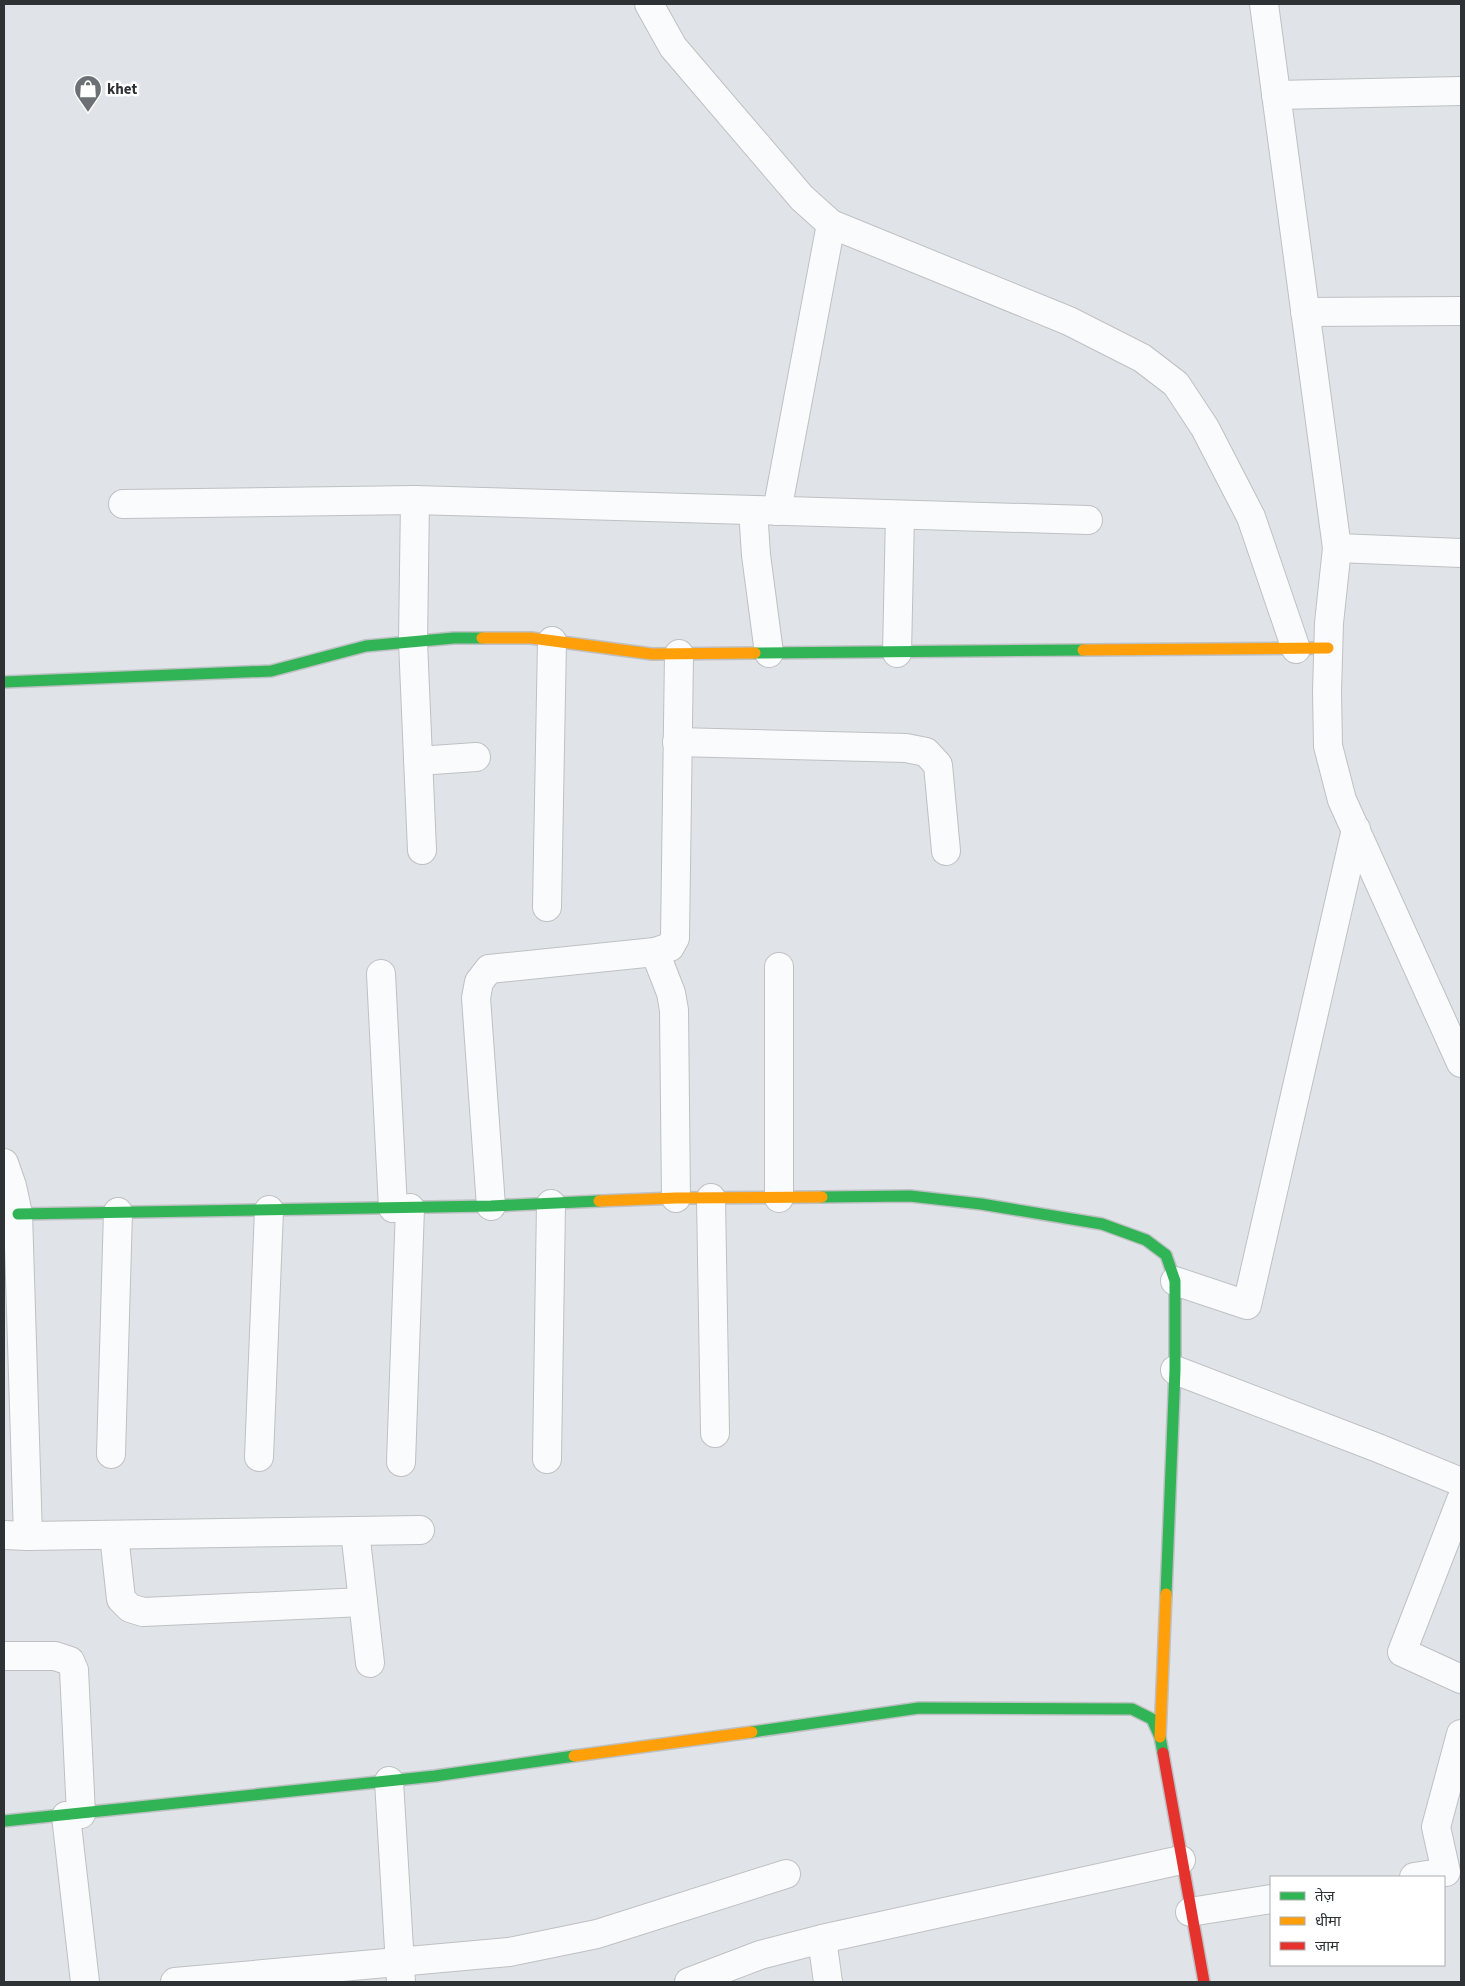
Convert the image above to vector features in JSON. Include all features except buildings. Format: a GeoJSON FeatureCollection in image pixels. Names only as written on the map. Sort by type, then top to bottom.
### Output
{"type":"FeatureCollection","features":[{"type":"Feature","properties":{"kind":"street"},"geometry":{"type":"LineString","coordinates":[[649,4],[673,46],[802,198],[831,224],[1069,321],[1142,358],[1176,384],[1205,428],[1252,517],[1296,649]]}},
{"type":"Feature","properties":{"kind":"street"},"geometry":{"type":"LineString","coordinates":[[1264,4],[1337,548],[1328,648],[1328,746],[1342,800],[1461,1063]]}},
{"type":"Feature","properties":{"kind":"street"},"geometry":{"type":"LineString","coordinates":[[1276,95],[1461,91]]}},
{"type":"Feature","properties":{"kind":"street"},"geometry":{"type":"LineString","coordinates":[[769,653],[756,554],[831,224]]}},
{"type":"Feature","properties":{"kind":"street"},"geometry":{"type":"LineString","coordinates":[[1305,312],[1461,311]]}},
{"type":"Feature","properties":{"kind":"street"},"geometry":{"type":"LineString","coordinates":[[415,500],[413,642],[422,850]]}},
{"type":"Feature","properties":{"kind":"street"},"geometry":{"type":"LineString","coordinates":[[124,504],[415,500],[1088,520]]}},
{"type":"Feature","properties":{"kind":"street"},"geometry":{"type":"LineString","coordinates":[[897,653],[900,515]]}},
{"type":"Feature","properties":{"kind":"street"},"geometry":{"type":"LineString","coordinates":[[1337,548],[1461,553]]}},
{"type":"Feature","properties":{"kind":"street"},"geometry":{"type":"LineString","coordinates":[[4,682],[271,671],[366,646],[454,638],[531,638],[652,654],[1328,648]]}},
{"type":"Feature","properties":{"kind":"street"},"geometry":{"type":"LineString","coordinates":[[547,907],[552,641]]}},
{"type":"Feature","properties":{"kind":"street"},"geometry":{"type":"LineString","coordinates":[[491,1206],[476,998],[479,982],[489,969],[655,952],[670,947],[675,938],[679,654]]}},
{"type":"Feature","properties":{"kind":"street"},"geometry":{"type":"LineString","coordinates":[[677,742],[906,748],[926,752],[938,765],[946,851]]}},
{"type":"Feature","properties":{"kind":"street"},"geometry":{"type":"LineString","coordinates":[[418,761],[476,757]]}},
{"type":"Feature","properties":{"kind":"street"},"geometry":{"type":"LineString","coordinates":[[1175,1281],[1247,1305],[1356,829]]}},
{"type":"Feature","properties":{"kind":"street"},"geometry":{"type":"LineString","coordinates":[[655,952],[671,993],[674,1010],[676,1198]]}},
{"type":"Feature","properties":{"kind":"street"},"geometry":{"type":"LineString","coordinates":[[779,967],[779,1198]]}},
{"type":"Feature","properties":{"kind":"street"},"geometry":{"type":"LineString","coordinates":[[381,974],[402,1208],[401,1462]]}},
{"type":"Feature","properties":{"kind":"street"},"geometry":{"type":"LineString","coordinates":[[4,1163],[12,1186],[18,1214],[16,1536],[420,1530]]}},
{"type":"Feature","properties":{"kind":"street"},"geometry":{"type":"LineString","coordinates":[[18,1214],[491,1206],[676,1198],[910,1196],[981,1204],[1102,1224],[1146,1240],[1166,1255],[1175,1281],[1175,1370],[1160,1737],[1204,1982]]}},
{"type":"Feature","properties":{"kind":"street"},"geometry":{"type":"LineString","coordinates":[[711,1198],[715,1433]]}},
{"type":"Feature","properties":{"kind":"street"},"geometry":{"type":"LineString","coordinates":[[547,1459],[552,1204]]}},
{"type":"Feature","properties":{"kind":"street"},"geometry":{"type":"LineString","coordinates":[[259,1457],[268,1210]]}},
{"type":"Feature","properties":{"kind":"street"},"geometry":{"type":"LineString","coordinates":[[112,1454],[118,1212]]}},
{"type":"Feature","properties":{"kind":"street"},"geometry":{"type":"LineString","coordinates":[[1175,1370],[1461,1482]]}},
{"type":"Feature","properties":{"kind":"street"},"geometry":{"type":"LineString","coordinates":[[1461,1500],[1402,1652],[1461,1679]]}},
{"type":"Feature","properties":{"kind":"street"},"geometry":{"type":"LineString","coordinates":[[355,1531],[370,1663]]}},
{"type":"Feature","properties":{"kind":"street"},"geometry":{"type":"LineString","coordinates":[[114,1535],[121,1599],[130,1608],[143,1612],[363,1602]]}},
{"type":"Feature","properties":{"kind":"street"},"geometry":{"type":"LineString","coordinates":[[4,1656],[55,1656],[70,1661],[74,1670],[74,1815],[85,1982]]}},
{"type":"Feature","properties":{"kind":"street"},"geometry":{"type":"LineString","coordinates":[[4,1821],[435,1776],[919,1708],[1132,1709],[1152,1719],[1160,1737]]}},
{"type":"Feature","properties":{"kind":"street"},"geometry":{"type":"LineString","coordinates":[[1420,1876],[1446,1872],[1436,1827],[1461,1734]]}},
{"type":"Feature","properties":{"kind":"street"},"geometry":{"type":"LineString","coordinates":[[389,1781],[401,1972]]}},
{"type":"Feature","properties":{"kind":"street"},"geometry":{"type":"LineString","coordinates":[[689,1982],[760,1955],[822,1939],[1181,1860]]}},
{"type":"Feature","properties":{"kind":"street"},"geometry":{"type":"LineString","coordinates":[[175,1982],[401,1972],[597,1934],[786,1874]]}},
{"type":"Feature","properties":{"kind":"street"},"geometry":{"type":"LineString","coordinates":[[1190,1912],[1270,1899]]}},
{"type":"Feature","properties":{"kind":"street"},"geometry":{"type":"LineString","coordinates":[[822,1939],[828,1982]]}},
{"type":"Feature","properties":{"kind":"traffic: fast"},"geometry":{"type":"LineString","coordinates":[[4,682],[271,671],[366,646],[454,638],[482,638]]}},
{"type":"Feature","properties":{"kind":"traffic: fast"},"geometry":{"type":"LineString","coordinates":[[755,653],[1083,650]]}},
{"type":"Feature","properties":{"kind":"traffic: fast"},"geometry":{"type":"LineString","coordinates":[[822,1197],[910,1196],[981,1204],[1102,1224],[1146,1240],[1166,1255],[1175,1281],[1175,1370],[1166,1594]]}},
{"type":"Feature","properties":{"kind":"traffic: fast"},"geometry":{"type":"LineString","coordinates":[[18,1214],[491,1206],[599,1201]]}},
{"type":"Feature","properties":{"kind":"traffic: fast"},"geometry":{"type":"LineString","coordinates":[[752,1732],[919,1708],[1132,1709],[1152,1719],[1160,1737],[1163,1753]]}},
{"type":"Feature","properties":{"kind":"traffic: fast"},"geometry":{"type":"LineString","coordinates":[[4,1821],[435,1776],[574,1756]]}},
{"type":"Feature","properties":{"kind":"traffic: slow"},"geometry":{"type":"LineString","coordinates":[[482,638],[531,638],[652,654],[755,653]]}},
{"type":"Feature","properties":{"kind":"traffic: slow"},"geometry":{"type":"LineString","coordinates":[[1083,650],[1328,648]]}},
{"type":"Feature","properties":{"kind":"traffic: slow"},"geometry":{"type":"LineString","coordinates":[[599,1201],[676,1198],[822,1197]]}},
{"type":"Feature","properties":{"kind":"traffic: slow"},"geometry":{"type":"LineString","coordinates":[[1160,1737],[1166,1594]]}},
{"type":"Feature","properties":{"kind":"traffic: slow"},"geometry":{"type":"LineString","coordinates":[[574,1756],[752,1732]]}},
{"type":"Feature","properties":{"kind":"traffic: jam"},"geometry":{"type":"LineString","coordinates":[[1163,1753],[1204,1982]]}},
{"type":"Feature","properties":{"kind":"place","name":"khet"},"geometry":{"type":"Point","coordinates":[88,113]}}]}
